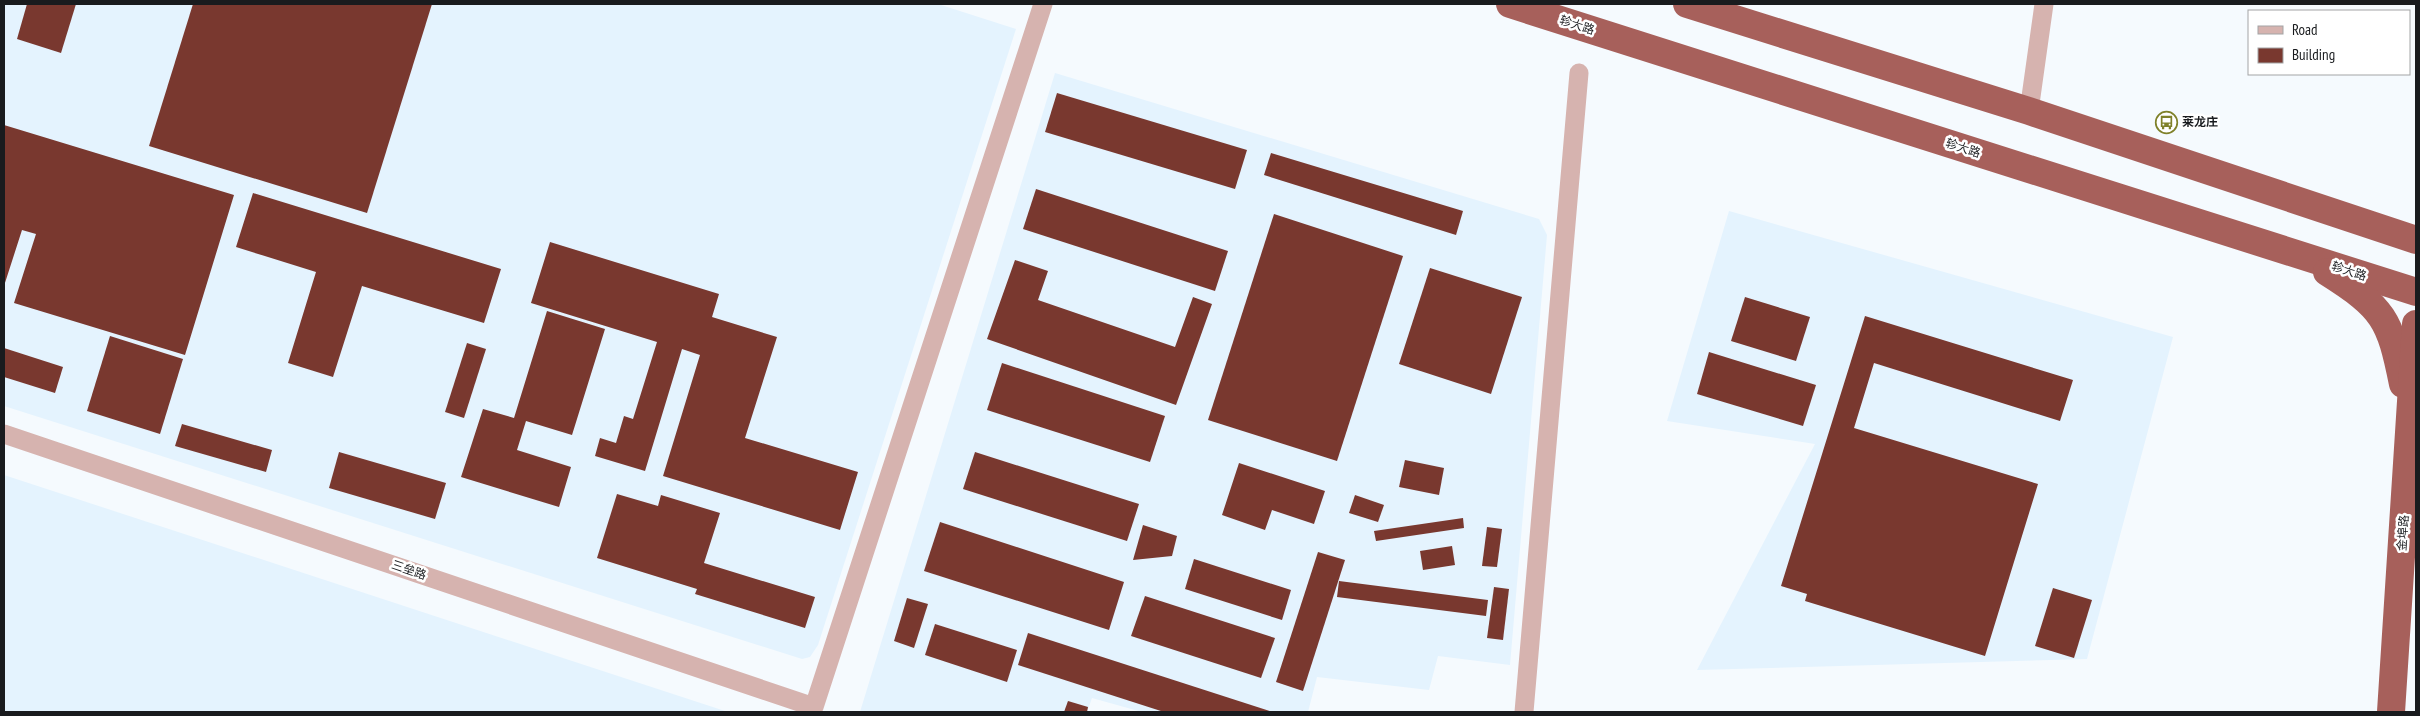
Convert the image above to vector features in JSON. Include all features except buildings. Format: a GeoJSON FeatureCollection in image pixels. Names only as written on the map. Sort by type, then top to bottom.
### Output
{"type":"FeatureCollection","features":[{"type":"Feature","properties":{"kind":"highway","name":"轸大路"},"geometry":{"type":"LineString","coordinates":[[1510,4],[2416,292]]}},
{"type":"Feature","properties":{"kind":"highway"},"geometry":{"type":"LineString","coordinates":[[1687,4],[2029,111],[2416,240]]}},
{"type":"Feature","properties":{"kind":"highway"},"geometry":{"type":"LineString","coordinates":[[2301,256],[2345,284],[2374,306],[2386,323],[2394,339],[2410,422]]}},
{"type":"Feature","properties":{"kind":"highway","name":"金埠路"},"geometry":{"type":"LineString","coordinates":[[2391,712],[2416,324]]}},
{"type":"Feature","properties":{"kind":"street","name":"三垒路"},"geometry":{"type":"LineString","coordinates":[[4,434],[814,707],[1044,4]]}},
{"type":"Feature","properties":{"kind":"street"},"geometry":{"type":"LineString","coordinates":[[2029,111],[2044,4]]}},
{"type":"Feature","properties":{"kind":"street"},"geometry":{"type":"LineString","coordinates":[[1524,712],[1579,73]]}},
{"type":"Feature","properties":{"kind":"shaded area"},"geometry":{"type":"Polygon","coordinates":[[[4,4],[938,4],[1016,29],[818,645],[810,657],[802,659],[4,406],[4,4]]]}},
{"type":"Feature","properties":{"kind":"shaded area"},"geometry":{"type":"Polygon","coordinates":[[[1055,73],[1539,219],[1547,235],[1510,665],[1438,656],[1429,690],[1317,677],[1308,712],[1142,712],[1092,698],[1087,712],[860,712],[1055,73]]]}},
{"type":"Feature","properties":{"kind":"shaded area"},"geometry":{"type":"Polygon","coordinates":[[[1729,211],[2173,337],[2087,659],[1697,670],[1815,444],[1667,421],[1729,211]]]}},
{"type":"Feature","properties":{"kind":"shaded area"},"geometry":{"type":"Polygon","coordinates":[[[4,475],[728,712],[4,712],[4,475]]]}},
{"type":"Feature","properties":{"kind":"place","name":"莱龙庄"},"geometry":{"type":"Point","coordinates":[2166,122]}}]}
